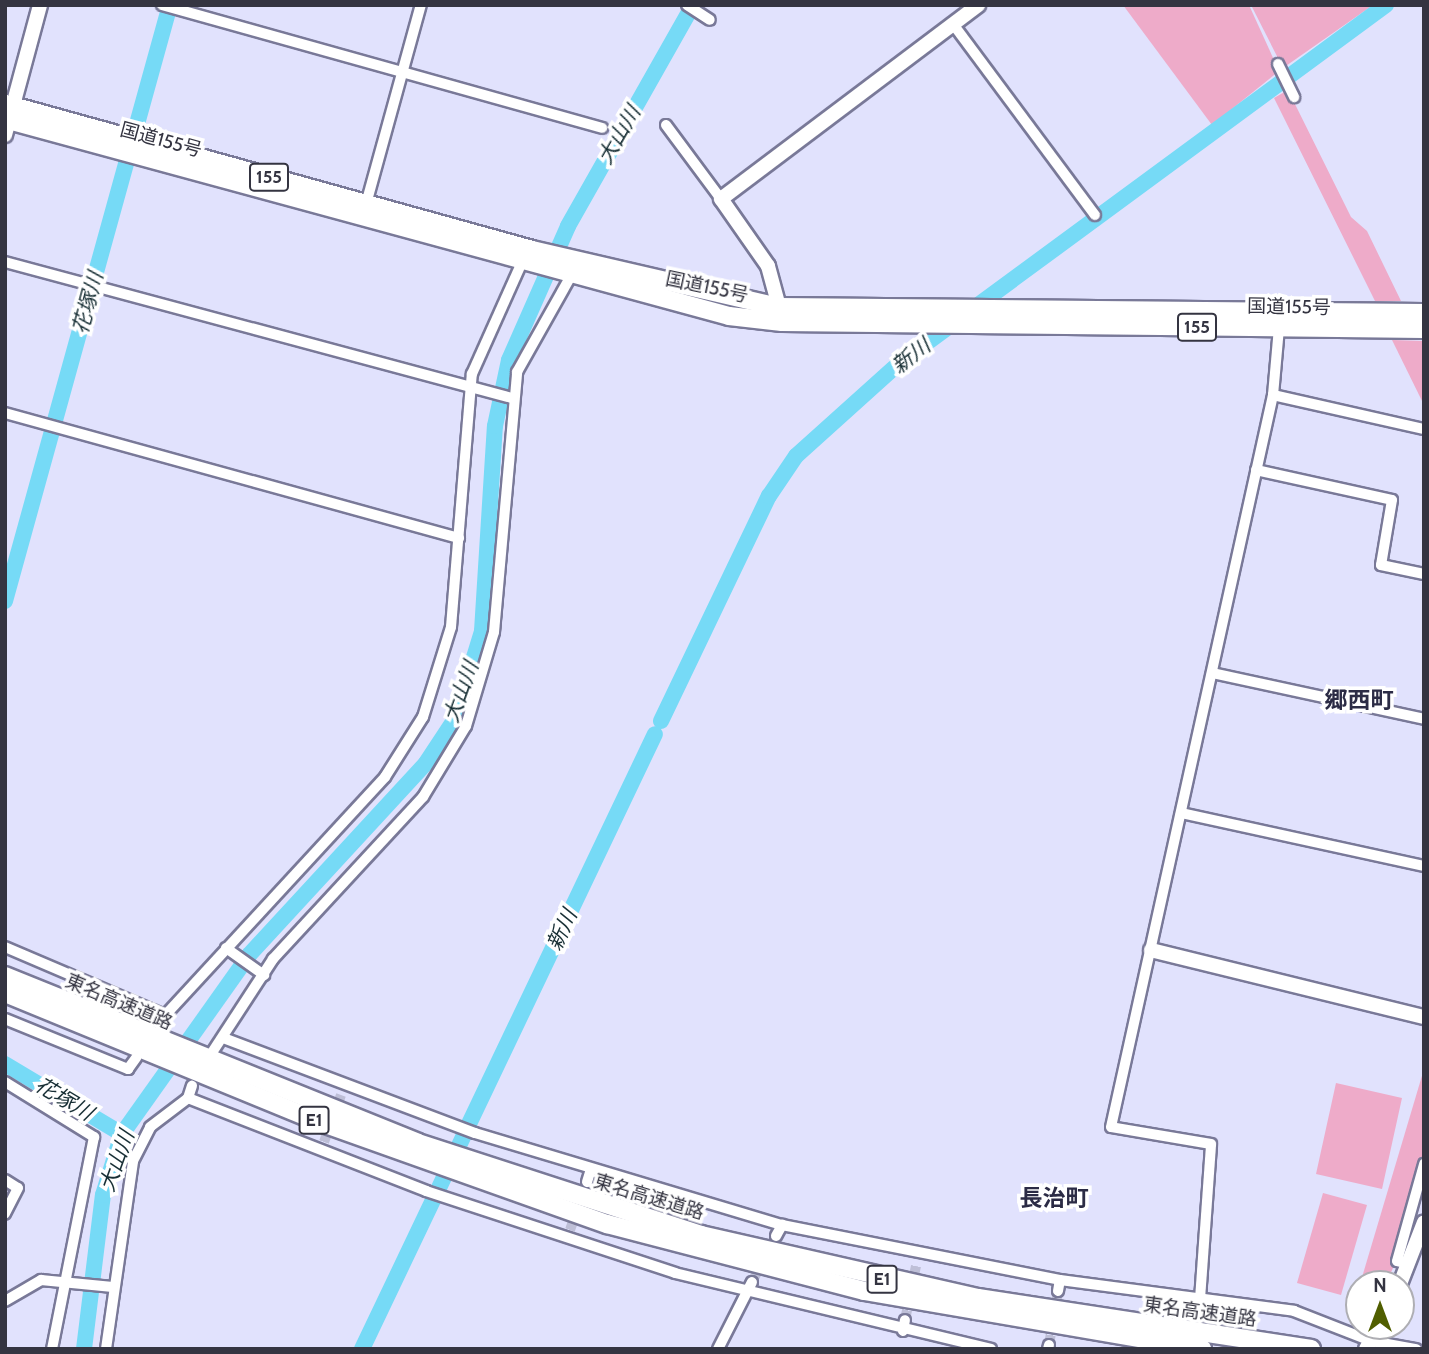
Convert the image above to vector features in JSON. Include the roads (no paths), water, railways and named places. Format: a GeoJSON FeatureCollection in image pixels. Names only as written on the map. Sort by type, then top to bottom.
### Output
{"type":"FeatureCollection","features":[{"type":"Feature","properties":{"kind":"highway","name":"国道155号"},"geometry":{"type":"LineString","coordinates":[[8,117],[366,204],[528,255]]}},
{"type":"Feature","properties":{"kind":"highway","name":"国道155号"},"geometry":{"type":"LineString","coordinates":[[8,117],[576,268],[781,315],[923,324],[1006,311],[1424,313]]}},
{"type":"Feature","properties":{"kind":"highway","name":"国道155号"},"geometry":{"type":"LineString","coordinates":[[781,315],[1279,328],[1424,329]]}},
{"type":"Feature","properties":{"kind":"highway","name":"東名高速道路"},"geometry":{"type":"LineString","coordinates":[[5,976],[149,1051]]}},
{"type":"Feature","properties":{"kind":"highway","name":"東名高速道路"},"geometry":{"type":"LineString","coordinates":[[5,993],[149,1051],[200,1067],[439,1159],[783,1272],[974,1313],[1202,1349]]}},
{"type":"Feature","properties":{"kind":"highway","name":"東名高速道路"},"geometry":{"type":"LineString","coordinates":[[462,1167],[701,1235],[866,1276],[1085,1317],[1311,1349]]}},
{"type":"Feature","properties":{"kind":"street"},"geometry":{"type":"LineString","coordinates":[[8,117],[40,5]]}},
{"type":"Feature","properties":{"kind":"street"},"geometry":{"type":"LineString","coordinates":[[162,5],[601,128]]}},
{"type":"Feature","properties":{"kind":"street"},"geometry":{"type":"LineString","coordinates":[[366,204],[421,5]]}},
{"type":"Feature","properties":{"kind":"street"},"geometry":{"type":"LineString","coordinates":[[687,5],[707,18]]}},
{"type":"Feature","properties":{"kind":"street"},"geometry":{"type":"LineString","coordinates":[[721,200],[978,5]]}},
{"type":"Feature","properties":{"kind":"street"},"geometry":{"type":"LineString","coordinates":[[954,24],[1095,215]]}},
{"type":"Feature","properties":{"kind":"street"},"geometry":{"type":"LineString","coordinates":[[1278,64],[1294,97]]}},
{"type":"Feature","properties":{"kind":"street"},"geometry":{"type":"LineString","coordinates":[[666,125],[768,266],[781,315]]}},
{"type":"Feature","properties":{"kind":"street"},"geometry":{"type":"LineString","coordinates":[[5,947],[160,1018],[194,990],[408,744],[446,652],[473,391],[481,348],[528,255]]}},
{"type":"Feature","properties":{"kind":"street"},"geometry":{"type":"LineString","coordinates":[[5,262],[473,391],[509,397]]}},
{"type":"Feature","properties":{"kind":"street"},"geometry":{"type":"LineString","coordinates":[[106,1349],[108,1287],[133,1161],[150,1127],[188,1098],[200,1067],[226,1039],[262,974],[423,797],[466,726],[494,632],[509,397],[529,346],[576,268]]}},
{"type":"Feature","properties":{"kind":"street"},"geometry":{"type":"LineString","coordinates":[[1193,1313],[1200,1299],[1211,1144],[1111,1127],[1273,395],[1279,328]]}},
{"type":"Feature","properties":{"kind":"street"},"geometry":{"type":"LineString","coordinates":[[1273,395],[1424,429]]}},
{"type":"Feature","properties":{"kind":"street"},"geometry":{"type":"LineString","coordinates":[[5,413],[459,538]]}},
{"type":"Feature","properties":{"kind":"street"},"geometry":{"type":"LineString","coordinates":[[1256,470],[1392,500],[1381,565],[1424,574]]}},
{"type":"Feature","properties":{"kind":"street"},"geometry":{"type":"LineString","coordinates":[[1212,673],[1424,719]]}},
{"type":"Feature","properties":{"kind":"street"},"geometry":{"type":"LineString","coordinates":[[1181,813],[1424,866]]}},
{"type":"Feature","properties":{"kind":"street"},"geometry":{"type":"LineString","coordinates":[[228,949],[262,974]]}},
{"type":"Feature","properties":{"kind":"street"},"geometry":{"type":"LineString","coordinates":[[1151,950],[1424,1017]]}},
{"type":"Feature","properties":{"kind":"street"},"geometry":{"type":"LineString","coordinates":[[5,1019],[128,1069],[149,1051]]}},
{"type":"Feature","properties":{"kind":"street"},"geometry":{"type":"LineString","coordinates":[[226,1039],[342,1091],[589,1177],[917,1261],[1303,1313],[1368,1345],[1416,1349]]}},
{"type":"Feature","properties":{"kind":"street"},"geometry":{"type":"LineString","coordinates":[[6,1083],[94,1137],[72,1282],[52,1349]]}},
{"type":"Feature","properties":{"kind":"street"},"geometry":{"type":"LineString","coordinates":[[188,1098],[568,1234],[747,1293],[904,1325],[991,1349]]}},
{"type":"Feature","properties":{"kind":"street"},"geometry":{"type":"LineString","coordinates":[[1409,1264],[1397,1261],[1424,1164]]}},
{"type":"Feature","properties":{"kind":"street"},"geometry":{"type":"LineString","coordinates":[[5,1180],[18,1188],[5,1214]]}},
{"type":"Feature","properties":{"kind":"street"},"geometry":{"type":"LineString","coordinates":[[1406,1270],[1424,1222]]}},
{"type":"Feature","properties":{"kind":"street"},"geometry":{"type":"LineString","coordinates":[[776,1236],[782,1225]]}},
{"type":"Feature","properties":{"kind":"street"},"geometry":{"type":"LineString","coordinates":[[5,1301],[41,1280],[108,1287]]}},
{"type":"Feature","properties":{"kind":"street"},"geometry":{"type":"LineString","coordinates":[[1058,1291],[1060,1280]]}},
{"type":"Feature","properties":{"kind":"street"},"geometry":{"type":"LineString","coordinates":[[718,1349],[752,1282]]}},
{"type":"Feature","properties":{"kind":"waterway","name":"花塚川"},"geometry":{"type":"LineString","coordinates":[[5,601],[170,5]]}},
{"type":"Feature","properties":{"kind":"waterway","name":"大山川"},"geometry":{"type":"LineString","coordinates":[[84,1349],[103,1195],[122,1134],[249,955],[426,763],[455,719],[482,631],[495,426],[509,360],[568,226],[693,5]]}},
{"type":"Feature","properties":{"kind":"waterway","name":"新川"},"geometry":{"type":"LineString","coordinates":[[661,721],[769,496],[796,456],[898,364],[1386,5]]}},
{"type":"Feature","properties":{"kind":"waterway","name":"新川"},"geometry":{"type":"LineString","coordinates":[[468,1126],[655,734]]}},
{"type":"Feature","properties":{"kind":"waterway","name":"花塚川"},"geometry":{"type":"LineString","coordinates":[[5,1064],[122,1134]]}},
{"type":"Feature","properties":{"kind":"waterway","name":"新川"},"geometry":{"type":"LineString","coordinates":[[438,1190],[464,1135]]}},
{"type":"Feature","properties":{"kind":"waterway","name":"新川"},"geometry":{"type":"LineString","coordinates":[[362,1349],[434,1198]]}},
{"type":"Feature","properties":{"kind":"tunnel"},"geometry":{"type":"LineString","coordinates":[[324,1142],[341,1095]]}},
{"type":"Feature","properties":{"kind":"tunnel"},"geometry":{"type":"LineString","coordinates":[[570,1230],[587,1182]]}},
{"type":"Feature","properties":{"kind":"tunnel"},"geometry":{"type":"LineString","coordinates":[[752,1282],[776,1236]]}},
{"type":"Feature","properties":{"kind":"tunnel"},"geometry":{"type":"LineString","coordinates":[[905,1320],[916,1266]]}},
{"type":"Feature","properties":{"kind":"tunnel"},"geometry":{"type":"LineString","coordinates":[[1049,1345],[1058,1291]]}},
{"type":"Feature","properties":{"kind":"district","name":"郷西町"},"geometry":{"type":"Point","coordinates":[1359,700]}},
{"type":"Feature","properties":{"kind":"district","name":"長治町"},"geometry":{"type":"Point","coordinates":[1054,1198]}}]}
